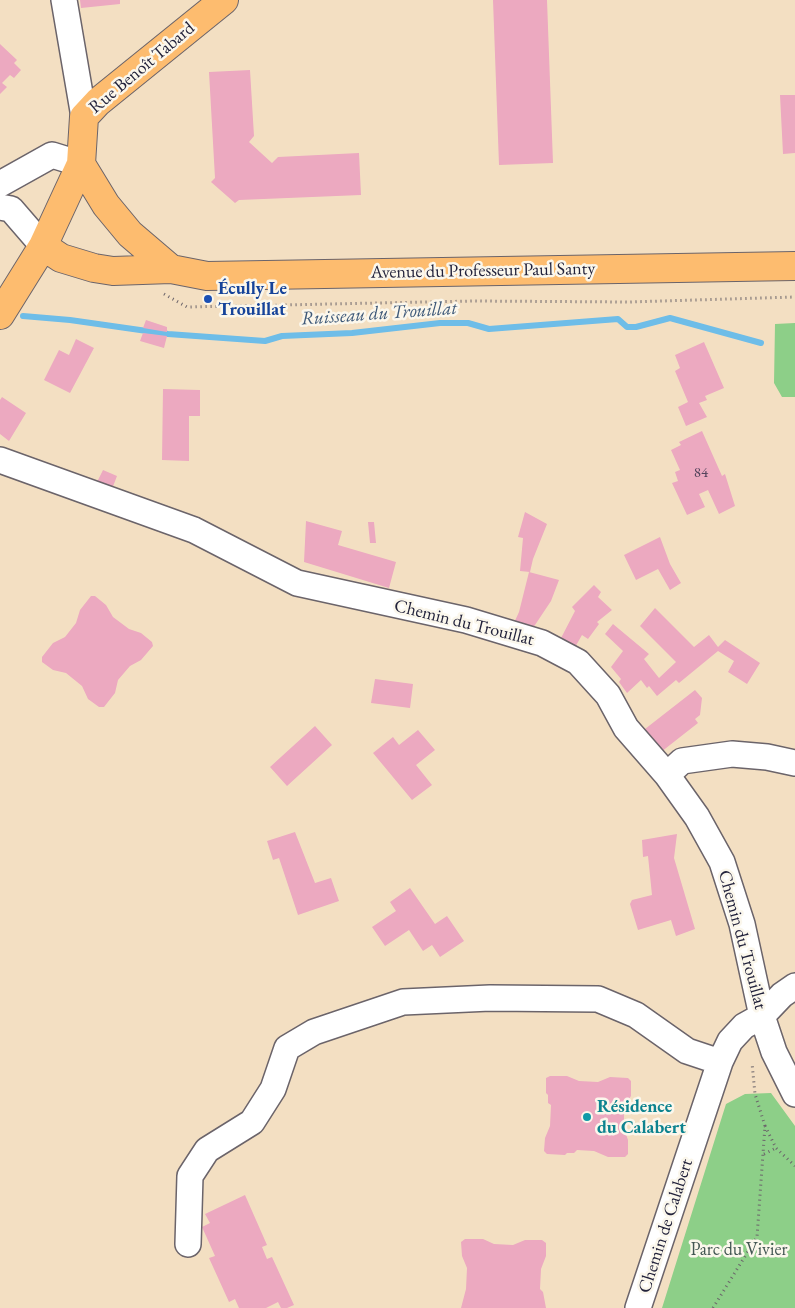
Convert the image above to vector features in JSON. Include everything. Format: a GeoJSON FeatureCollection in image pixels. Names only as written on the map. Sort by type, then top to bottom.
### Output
{"type":"FeatureCollection","features":[{"type":"Feature","properties":{"kind":"main road","name":"Rue Benoît Tabard"},"geometry":{"type":"LineString","coordinates":[[84,117],[98,102],[224,0]]}},
{"type":"Feature","properties":{"kind":"main road"},"geometry":{"type":"LineString","coordinates":[[0,315],[43,246],[81,164],[84,117]]}},
{"type":"Feature","properties":{"kind":"main road","name":"Avenue du Professeur Paul Santy"},"geometry":{"type":"LineString","coordinates":[[81,164],[112,212],[165,281]]}},
{"type":"Feature","properties":{"kind":"main road","name":"Avenue du Professeur Paul Santy"},"geometry":{"type":"LineString","coordinates":[[43,246],[61,258],[94,268],[165,281],[207,276],[795,266]]}},
{"type":"Feature","properties":{"kind":"street"},"geometry":{"type":"LineString","coordinates":[[64,0],[84,117]]}},
{"type":"Feature","properties":{"kind":"street"},"geometry":{"type":"LineString","coordinates":[[0,184],[52,155],[81,164]]}},
{"type":"Feature","properties":{"kind":"street"},"geometry":{"type":"LineString","coordinates":[[0,207],[11,209],[43,246]]}},
{"type":"Feature","properties":{"kind":"street","name":"Chemin du Trouillat"},"geometry":{"type":"LineString","coordinates":[[0,460],[194,530],[297,583],[466,620],[542,643],[578,662],[608,695],[626,728],[667,776],[697,818],[722,862],[742,924],[762,1016],[774,1052],[795,1094]]}},
{"type":"Feature","properties":{"kind":"street"},"geometry":{"type":"LineString","coordinates":[[667,776],[682,761],[732,754],[767,757],[795,763]]}},
{"type":"Feature","properties":{"kind":"street","name":"Chemin de Calabert"},"geometry":{"type":"LineString","coordinates":[[638,1308],[720,1062],[730,1041],[744,1026],[762,1016],[782,995],[795,986]]}},
{"type":"Feature","properties":{"kind":"street"},"geometry":{"type":"LineString","coordinates":[[188,1244],[190,1176],[206,1150],[252,1122],[273,1089],[287,1048],[314,1032],[403,1002],[490,998],[598,999],[636,1015],[687,1051],[720,1062]]}},
{"type":"Feature","properties":{"kind":"path"},"geometry":{"type":"LineString","coordinates":[[165,281],[187,307],[474,301],[629,302],[795,297]]}},
{"type":"Feature","properties":{"kind":"path"},"geometry":{"type":"LineString","coordinates":[[755,1080],[755,1094],[764,1126],[776,1148],[795,1166]]}},
{"type":"Feature","properties":{"kind":"path"},"geometry":{"type":"LineString","coordinates":[[713,1308],[757,1237],[764,1154],[764,1126]]}},
{"type":"Feature","properties":{"kind":"path"},"geometry":{"type":"LineString","coordinates":[[764,1154],[776,1148]]}},
{"type":"Feature","properties":{"kind":"green space"},"geometry":{"type":"Polygon","coordinates":[[[795,323],[795,397],[782,397],[774,383],[775,324],[795,323]]]}},
{"type":"Feature","properties":{"kind":"green space","name":"Parc du Vivier"},"geometry":{"type":"Polygon","coordinates":[[[771,1093],[795,1126],[795,1308],[662,1308],[726,1104],[745,1094],[771,1093]]]}},
{"type":"Feature","properties":{"kind":"building"},"geometry":{"type":"Polygon","coordinates":[[[80,0],[120,0],[120,4],[81,8],[80,0]]]}},
{"type":"Feature","properties":{"kind":"building"},"geometry":{"type":"Polygon","coordinates":[[[493,0],[547,0],[553,163],[499,165],[493,0]]]}},
{"type":"Feature","properties":{"kind":"building"},"geometry":{"type":"Polygon","coordinates":[[[0,44],[17,60],[14,63],[21,70],[14,78],[10,75],[2,83],[7,87],[0,94],[0,44]]]}},
{"type":"Feature","properties":{"kind":"building"},"geometry":{"type":"Polygon","coordinates":[[[250,70],[254,136],[249,142],[272,163],[278,157],[359,153],[361,195],[239,200],[235,203],[211,182],[215,178],[209,72],[250,70]]]}},
{"type":"Feature","properties":{"kind":"building"},"geometry":{"type":"Polygon","coordinates":[[[780,95],[795,95],[795,153],[783,154],[780,95]]]}},
{"type":"Feature","properties":{"kind":"building"},"geometry":{"type":"Polygon","coordinates":[[[146,320],[167,327],[167,332],[143,328],[146,320]]]}},
{"type":"Feature","properties":{"kind":"building"},"geometry":{"type":"Polygon","coordinates":[[[143,333],[167,336],[164,348],[140,341],[143,333]]]}},
{"type":"Feature","properties":{"kind":"building"},"geometry":{"type":"Polygon","coordinates":[[[76,339],[94,348],[70,393],[44,380],[59,350],[69,355],[76,339]]]}},
{"type":"Feature","properties":{"kind":"building"},"geometry":{"type":"Polygon","coordinates":[[[704,342],[724,388],[705,396],[707,400],[699,403],[707,417],[686,426],[678,407],[688,402],[675,371],[680,368],[675,355],[704,342]]]}},
{"type":"Feature","properties":{"kind":"building"},"geometry":{"type":"Polygon","coordinates":[[[163,389],[200,390],[200,416],[189,416],[189,461],[162,460],[163,389]]]}},
{"type":"Feature","properties":{"kind":"building"},"geometry":{"type":"Polygon","coordinates":[[[2,397],[26,413],[9,441],[0,434],[0,400],[2,397]]]}},
{"type":"Feature","properties":{"kind":"building"},"geometry":{"type":"Polygon","coordinates":[[[702,431],[722,476],[725,474],[735,506],[719,514],[708,490],[699,494],[705,507],[687,515],[672,483],[678,481],[675,472],[680,470],[671,450],[681,445],[679,442],[702,431]]]}},
{"type":"Feature","properties":{"kind":"building"},"geometry":{"type":"Polygon","coordinates":[[[103,470],[117,476],[112,489],[96,484],[103,470]]]}},
{"type":"Feature","properties":{"kind":"building"},"geometry":{"type":"Polygon","coordinates":[[[525,512],[547,524],[533,559],[530,572],[520,571],[523,538],[518,537],[525,512]]]}},
{"type":"Feature","properties":{"kind":"building"},"geometry":{"type":"Polygon","coordinates":[[[306,521],[342,531],[338,545],[396,562],[389,588],[304,562],[306,521]]]}},
{"type":"Feature","properties":{"kind":"building"},"geometry":{"type":"Polygon","coordinates":[[[368,522],[374,522],[376,543],[370,543],[368,522]]]}},
{"type":"Feature","properties":{"kind":"building"},"geometry":{"type":"Polygon","coordinates":[[[660,537],[670,564],[681,583],[670,590],[658,569],[636,580],[624,555],[660,537]]]}},
{"type":"Feature","properties":{"kind":"building"},"geometry":{"type":"Polygon","coordinates":[[[529,572],[559,580],[551,601],[531,631],[513,625],[519,612],[529,572]]]}},
{"type":"Feature","properties":{"kind":"building"},"geometry":{"type":"Polygon","coordinates":[[[594,585],[601,592],[598,597],[612,610],[597,622],[599,624],[588,639],[582,635],[574,649],[560,640],[575,611],[572,607],[594,585]]]}},
{"type":"Feature","properties":{"kind":"building"},"geometry":{"type":"Polygon","coordinates":[[[91,596],[95,596],[106,605],[113,617],[129,629],[141,633],[152,642],[153,646],[141,660],[130,666],[118,680],[115,693],[104,707],[99,707],[88,699],[82,686],[66,673],[53,670],[42,662],[42,657],[53,643],[65,637],[76,623],[80,610],[91,596]]]}},
{"type":"Feature","properties":{"kind":"building"},"geometry":{"type":"Polygon","coordinates":[[[655,608],[694,647],[709,635],[718,647],[725,640],[760,663],[747,684],[728,672],[734,661],[718,651],[679,683],[676,680],[657,696],[641,680],[627,693],[619,682],[621,679],[611,667],[623,651],[605,634],[613,624],[649,654],[644,659],[659,678],[676,662],[640,626],[655,608]]]}},
{"type":"Feature","properties":{"kind":"building"},"geometry":{"type":"Polygon","coordinates":[[[375,679],[413,684],[410,708],[371,703],[375,679]]]}},
{"type":"Feature","properties":{"kind":"building"},"geometry":{"type":"Polygon","coordinates":[[[695,690],[702,698],[700,715],[695,719],[698,723],[661,752],[645,729],[695,690]]]}},
{"type":"Feature","properties":{"kind":"building"},"geometry":{"type":"Polygon","coordinates":[[[315,726],[332,745],[287,786],[270,767],[315,726]]]}},
{"type":"Feature","properties":{"kind":"building"},"geometry":{"type":"Polygon","coordinates":[[[418,730],[435,750],[416,765],[432,785],[412,800],[373,753],[393,737],[399,745],[418,730]]]}},
{"type":"Feature","properties":{"kind":"building"},"geometry":{"type":"Polygon","coordinates":[[[295,832],[315,883],[331,878],[339,901],[298,915],[279,858],[273,860],[267,841],[295,832]]]}},
{"type":"Feature","properties":{"kind":"building"},"geometry":{"type":"Polygon","coordinates":[[[677,834],[674,858],[695,929],[676,936],[671,920],[638,930],[630,904],[632,900],[652,895],[648,856],[643,857],[642,840],[677,834]]]}},
{"type":"Feature","properties":{"kind":"building"},"geometry":{"type":"Polygon","coordinates":[[[410,888],[435,924],[447,916],[464,941],[440,957],[432,945],[423,951],[409,930],[385,946],[372,927],[396,911],[390,902],[410,888]]]}},
{"type":"Feature","properties":{"kind":"building","name":"Résidence du Calabert"},"geometry":{"type":"Polygon","coordinates":[[[550,1076],[567,1076],[579,1081],[598,1082],[610,1077],[628,1078],[631,1081],[631,1096],[624,1107],[624,1128],[628,1140],[628,1154],[625,1157],[608,1157],[594,1151],[577,1150],[574,1153],[567,1153],[565,1155],[547,1154],[544,1151],[545,1138],[550,1126],[551,1105],[548,1103],[548,1095],[546,1093],[546,1078],[550,1076]]]}},
{"type":"Feature","properties":{"kind":"building"},"geometry":{"type":"Polygon","coordinates":[[[245,1195],[267,1245],[262,1247],[267,1259],[272,1257],[294,1305],[287,1308],[281,1308],[278,1302],[266,1308],[239,1308],[235,1299],[229,1302],[209,1258],[215,1256],[202,1227],[210,1223],[205,1214],[245,1195]]]}},
{"type":"Feature","properties":{"kind":"building"},"geometry":{"type":"Polygon","coordinates":[[[465,1239],[483,1239],[494,1244],[513,1245],[525,1240],[542,1240],[546,1243],[546,1256],[541,1269],[540,1289],[543,1292],[546,1308],[461,1308],[466,1289],[467,1268],[462,1256],[461,1242],[465,1239]]]}},
{"type":"Feature","properties":{"kind":"waterway","name":"Ruisseau du Trouillat"},"geometry":{"type":"LineString","coordinates":[[23,316],[70,320],[168,334],[265,341],[282,336],[352,333],[440,323],[468,323],[489,329],[618,319],[627,327],[636,327],[670,318],[761,343]]}},
{"type":"Feature","properties":{"kind":"place","name":"Écully Le Trouillat"},"geometry":{"type":"Point","coordinates":[208,299]}},
{"type":"Feature","properties":{"kind":"place","name":"Résidence du Calabert"},"geometry":{"type":"Point","coordinates":[587,1117]}}]}
